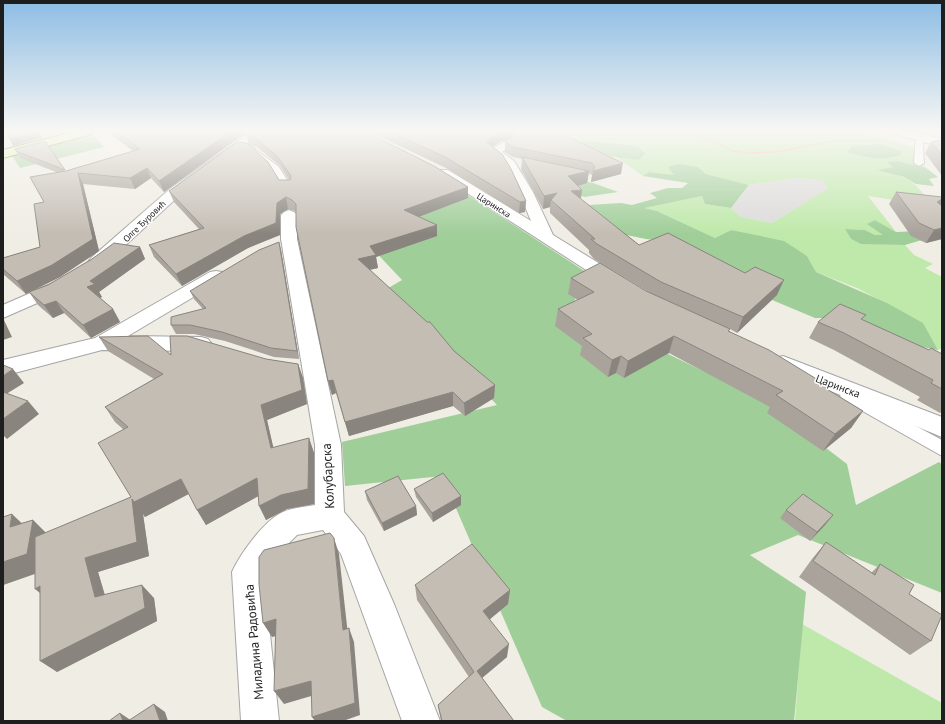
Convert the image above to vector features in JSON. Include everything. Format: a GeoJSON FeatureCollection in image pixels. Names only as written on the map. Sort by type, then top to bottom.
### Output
{"type":"FeatureCollection","features":[{"type":"Feature","properties":{"kind":"street","name":"Олге Ђуровић"},"geometry":{"type":"LineString","coordinates":[[3,312],[19,306],[78,275],[118,246],[164,201],[207,166]]}},
{"type":"Feature","properties":{"kind":"street","name":"Царинска"},"geometry":{"type":"LineString","coordinates":[[428,166],[440,172],[629,290]]}},
{"type":"Feature","properties":{"kind":"street"},"geometry":{"type":"LineString","coordinates":[[511,166],[526,192],[546,238]]}},
{"type":"Feature","properties":{"kind":"street","name":"Колубарска"},"geometry":{"type":"LineString","coordinates":[[284,233],[302,369],[328,445],[330,516],[353,546],[378,604],[421,721]]}},
{"type":"Feature","properties":{"kind":"street"},"geometry":{"type":"LineString","coordinates":[[102,343],[230,268]]}},
{"type":"Feature","properties":{"kind":"street"},"geometry":{"type":"LineString","coordinates":[[3,368],[102,343],[194,342],[217,347]]}},
{"type":"Feature","properties":{"kind":"street","name":"Царинска"},"geometry":{"type":"LineString","coordinates":[[764,354],[820,379],[942,427]]}},
{"type":"Feature","properties":{"kind":"street","name":"Миладина Радовића"},"geometry":{"type":"LineString","coordinates":[[260,721],[248,572],[274,537],[289,523],[330,516]]}},
{"type":"Feature","properties":{"kind":"lane"},"geometry":{"type":"LineString","coordinates":[[272,166],[276,169],[287,188]]}},
{"type":"Feature","properties":{"kind":"lane"},"geometry":{"type":"LineString","coordinates":[[820,379],[942,449]]}},
{"type":"Feature","properties":{"kind":"shaded area"},"geometry":{"type":"Polygon","coordinates":[[[798,178],[822,180],[828,188],[772,223],[741,217],[731,208],[750,185],[798,178]]]}},
{"type":"Feature","properties":{"kind":"green space"},"geometry":{"type":"Polygon","coordinates":[[[19,166],[29,166],[20,168],[19,166]]]}},
{"type":"Feature","properties":{"kind":"green space"},"geometry":{"type":"Polygon","coordinates":[[[552,166],[566,166],[554,168],[552,166]]]}},
{"type":"Feature","properties":{"kind":"green space"},"geometry":{"type":"Polygon","coordinates":[[[628,166],[891,166],[893,167],[878,170],[898,175],[910,181],[920,190],[933,206],[868,196],[896,232],[875,220],[868,224],[884,235],[875,235],[865,230],[845,229],[851,239],[860,243],[905,245],[914,255],[933,264],[925,268],[942,277],[942,348],[938,350],[922,323],[857,288],[816,272],[807,256],[731,230],[715,238],[657,211],[643,208],[702,196],[705,204],[731,208],[741,217],[772,223],[828,188],[822,180],[798,178],[749,185],[706,174],[698,167],[674,175],[649,172],[643,176],[628,166]]]}},
{"type":"Feature","properties":{"kind":"green space"},"geometry":{"type":"Polygon","coordinates":[[[690,166],[698,167],[706,174],[749,185],[731,208],[705,204],[702,196],[644,208],[657,211],[715,238],[731,230],[784,241],[807,256],[816,272],[887,303],[923,323],[938,350],[886,340],[861,318],[815,318],[703,271],[672,242],[646,239],[592,228],[589,205],[621,203],[632,205],[657,198],[650,193],[668,188],[682,188],[688,183],[643,176],[649,172],[674,175],[668,167],[690,166]]]}},
{"type":"Feature","properties":{"kind":"green space"},"geometry":{"type":"Polygon","coordinates":[[[891,166],[917,166],[926,168],[938,177],[929,179],[934,186],[916,184],[904,177],[877,170],[893,167],[891,166]]]}},
{"type":"Feature","properties":{"kind":"green space"},"geometry":{"type":"Polygon","coordinates":[[[523,168],[593,183],[618,192],[584,197],[521,172],[523,168]]]}},
{"type":"Feature","properties":{"kind":"green space"},"geometry":{"type":"Polygon","coordinates":[[[443,179],[589,274],[571,307],[763,400],[847,464],[856,505],[939,462],[942,464],[942,593],[798,535],[750,555],[806,592],[794,721],[567,721],[542,707],[442,476],[345,486],[342,442],[497,405],[385,290],[402,280],[370,246],[443,179]]]}},
{"type":"Feature","properties":{"kind":"green space"},"geometry":{"type":"Polygon","coordinates":[[[875,220],[896,232],[942,230],[942,234],[905,245],[861,244],[851,239],[845,229],[865,230],[875,235],[883,235],[867,224],[875,220]]]}},
{"type":"Feature","properties":{"kind":"green space"},"geometry":{"type":"Polygon","coordinates":[[[802,624],[942,703],[942,721],[795,721],[802,624]]]}},
{"type":"Feature","properties":{"kind":"building"},"geometry":{"type":"Polygon","coordinates":[[[54,166],[62,166],[65,170],[54,166]]]}},
{"type":"Feature","properties":{"kind":"building"},"geometry":{"type":"Polygon","coordinates":[[[84,166],[181,166],[159,181],[147,168],[130,178],[78,173],[93,239],[52,265],[17,281],[3,269],[3,258],[40,247],[34,204],[44,202],[30,177],[66,171],[84,166]]]}},
{"type":"Feature","properties":{"kind":"building"},"geometry":{"type":"Polygon","coordinates":[[[204,166],[270,166],[279,180],[290,180],[291,176],[284,166],[434,166],[468,187],[404,210],[437,225],[370,246],[376,255],[358,259],[427,322],[430,322],[454,351],[495,385],[464,403],[453,392],[345,422],[333,380],[328,381],[296,227],[296,204],[286,197],[277,203],[276,223],[244,236],[176,274],[149,245],[204,228],[169,191],[204,166]]]}},
{"type":"Feature","properties":{"kind":"building"},"geometry":{"type":"Polygon","coordinates":[[[460,166],[509,166],[526,201],[520,202],[460,166]]]}},
{"type":"Feature","properties":{"kind":"building"},"geometry":{"type":"Polygon","coordinates":[[[527,166],[564,166],[589,171],[568,176],[582,190],[571,191],[639,245],[668,233],[745,273],[755,267],[784,280],[743,317],[661,282],[597,244],[591,239],[595,239],[551,200],[557,193],[544,196],[527,166]]]}},
{"type":"Feature","properties":{"kind":"building"},"geometry":{"type":"Polygon","coordinates":[[[594,166],[613,166],[593,171],[594,166]]]}},
{"type":"Feature","properties":{"kind":"building"},"geometry":{"type":"Polygon","coordinates":[[[896,192],[942,197],[942,199],[937,202],[942,206],[942,228],[934,230],[919,223],[896,192]]]}},
{"type":"Feature","properties":{"kind":"building"},"geometry":{"type":"Polygon","coordinates":[[[279,242],[297,351],[271,348],[222,332],[190,325],[171,325],[171,317],[206,308],[190,291],[259,250],[279,242]]]}},
{"type":"Feature","properties":{"kind":"building"},"geometry":{"type":"Polygon","coordinates":[[[114,243],[140,247],[90,281],[95,284],[87,287],[113,309],[83,325],[56,301],[44,305],[29,292],[48,285],[92,259],[114,243]]]}},
{"type":"Feature","properties":{"kind":"building"},"geometry":{"type":"Polygon","coordinates":[[[600,263],[646,291],[730,329],[728,331],[769,350],[828,386],[825,388],[863,411],[835,434],[776,395],[783,391],[674,336],[628,361],[621,356],[612,360],[583,338],[592,334],[558,309],[594,292],[571,278],[600,263]]]}},
{"type":"Feature","properties":{"kind":"building"},"geometry":{"type":"Polygon","coordinates":[[[840,304],[866,315],[861,319],[929,350],[931,348],[942,354],[942,389],[931,383],[933,380],[844,333],[818,322],[840,304]]]}},
{"type":"Feature","properties":{"kind":"building"},"geometry":{"type":"Polygon","coordinates":[[[148,336],[171,355],[170,336],[187,336],[266,359],[298,364],[302,390],[261,405],[271,448],[309,438],[308,489],[281,495],[259,506],[257,478],[197,510],[181,479],[134,502],[132,499],[137,542],[85,558],[95,597],[142,585],[145,608],[40,661],[40,586],[35,589],[35,537],[131,497],[98,443],[128,427],[105,407],[163,374],[99,337],[148,336]]]}},
{"type":"Feature","properties":{"kind":"building"},"geometry":{"type":"Polygon","coordinates":[[[3,365],[13,369],[3,376],[3,365]]]}},
{"type":"Feature","properties":{"kind":"building"},"geometry":{"type":"Polygon","coordinates":[[[3,392],[28,401],[3,419],[3,392]]]}},
{"type":"Feature","properties":{"kind":"building"},"geometry":{"type":"Polygon","coordinates":[[[443,473],[461,496],[432,513],[414,489],[443,473]]]}},
{"type":"Feature","properties":{"kind":"building"},"geometry":{"type":"Polygon","coordinates":[[[398,476],[416,506],[382,523],[365,491],[398,476]]]}},
{"type":"Feature","properties":{"kind":"building"},"geometry":{"type":"Polygon","coordinates":[[[803,494],[833,515],[817,532],[786,510],[803,494]]]}},
{"type":"Feature","properties":{"kind":"building"},"geometry":{"type":"Polygon","coordinates":[[[12,514],[10,527],[33,520],[27,554],[3,562],[3,517],[12,514]]]}},
{"type":"Feature","properties":{"kind":"building"},"geometry":{"type":"Polygon","coordinates":[[[330,533],[334,538],[343,630],[349,628],[355,703],[312,717],[311,681],[274,691],[276,619],[263,623],[259,584],[259,557],[264,550],[330,533]]]}},
{"type":"Feature","properties":{"kind":"building"},"geometry":{"type":"Polygon","coordinates":[[[826,542],[875,575],[880,564],[914,585],[909,594],[942,615],[931,641],[813,561],[826,542]]]}},
{"type":"Feature","properties":{"kind":"building"},"geometry":{"type":"Polygon","coordinates":[[[472,544],[510,590],[483,611],[509,644],[477,671],[514,721],[442,721],[438,705],[474,672],[415,585],[472,544]]]}},
{"type":"Feature","properties":{"kind":"building"},"geometry":{"type":"Polygon","coordinates":[[[154,704],[160,721],[128,721],[154,704]]]}},
{"type":"Feature","properties":{"kind":"building"},"geometry":{"type":"Polygon","coordinates":[[[120,713],[123,721],[109,721],[120,713]]]}}]}
